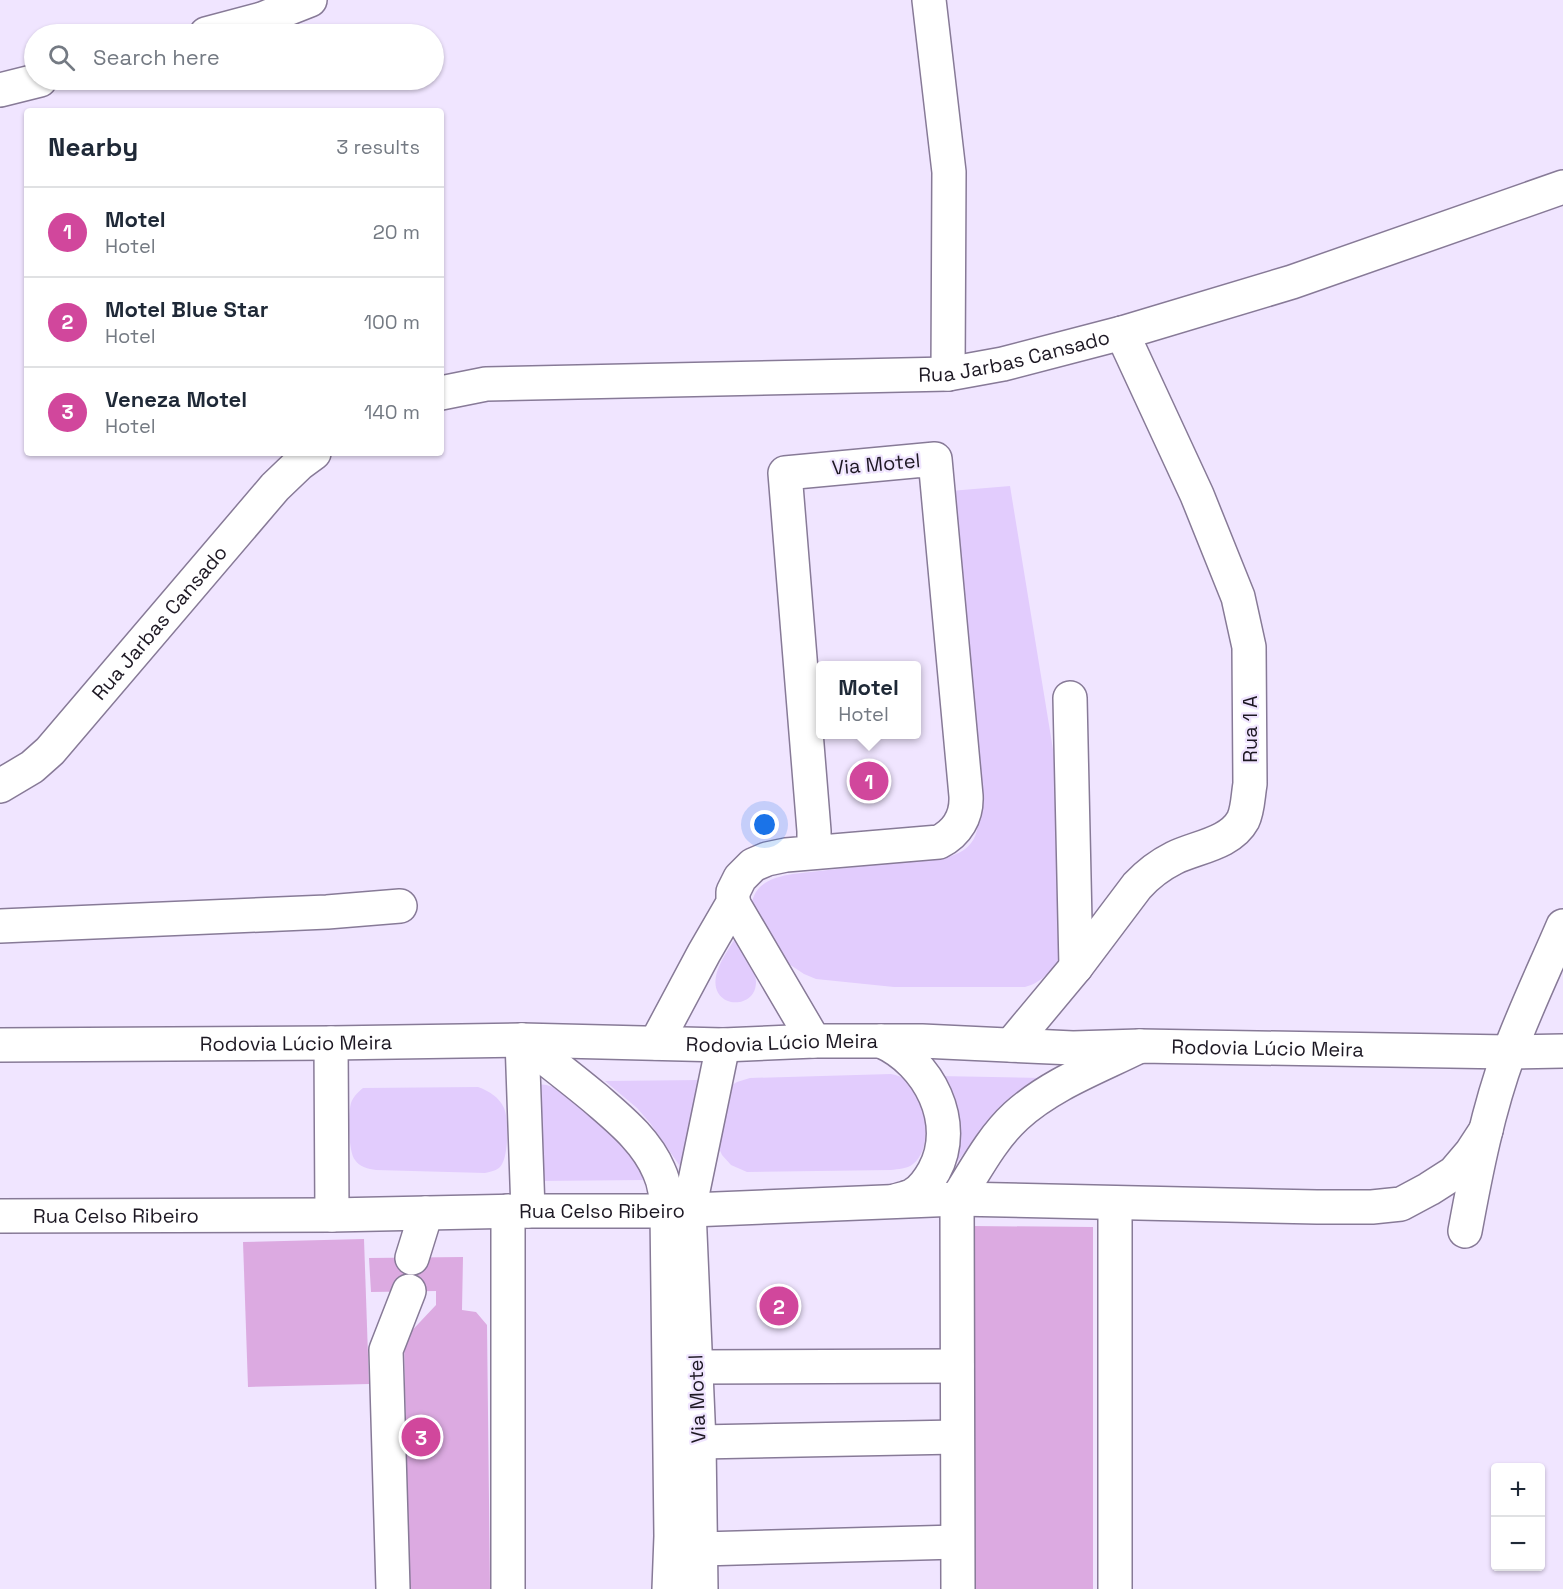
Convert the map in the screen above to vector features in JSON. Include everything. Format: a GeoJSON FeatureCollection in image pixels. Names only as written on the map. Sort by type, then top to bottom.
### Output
{"type":"FeatureCollection","features":[{"type":"Feature","properties":{"kind":"street"},"geometry":{"type":"LineString","coordinates":[[246,24],[262,20],[310,0]]}},
{"type":"Feature","properties":{"kind":"street"},"geometry":{"type":"LineString","coordinates":[[929,0],[949,172],[948,374]]}},
{"type":"Feature","properties":{"kind":"street"},"geometry":{"type":"LineString","coordinates":[[0,90],[24,84]]}},
{"type":"Feature","properties":{"kind":"street","name":"Rua Jarbas Cansado"},"geometry":{"type":"LineString","coordinates":[[444,392],[486,384],[948,374],[1003,364],[1122,333],[1292,282],[1563,187]]}},
{"type":"Feature","properties":{"kind":"street","name":"Rua 1 A"},"geometry":{"type":"LineString","coordinates":[[1011,1045],[1076,967],[1137,885],[1149,874],[1176,857],[1228,836],[1244,819],[1248,802],[1250,784],[1249,647],[1238,597],[1197,495],[1122,333]]}},
{"type":"Feature","properties":{"kind":"street","name":"Rua Jarbas Cansado"},"geometry":{"type":"LineString","coordinates":[[0,786],[32,767],[50,751],[275,487],[310,456]]}},
{"type":"Feature","properties":{"kind":"street","name":"Via Motel"},"geometry":{"type":"LineString","coordinates":[[935,459],[966,796],[965,810],[956,829],[939,842],[814,852],[785,472],[935,459]]}},
{"type":"Feature","properties":{"kind":"street"},"geometry":{"type":"LineString","coordinates":[[1070,698],[1076,967]]}},
{"type":"Feature","properties":{"kind":"street"},"geometry":{"type":"LineString","coordinates":[[656,1043],[733,903],[733,892],[740,878],[753,865],[768,859],[814,852]]}},
{"type":"Feature","properties":{"kind":"street"},"geometry":{"type":"LineString","coordinates":[[733,903],[814,1041]]}},
{"type":"Feature","properties":{"kind":"street"},"geometry":{"type":"LineString","coordinates":[[0,926],[315,913],[400,906]]}},
{"type":"Feature","properties":{"kind":"street"},"geometry":{"type":"LineString","coordinates":[[1465,1231],[1474,1178],[1509,1052],[1563,926]]}},
{"type":"Feature","properties":{"kind":"street"},"geometry":{"type":"LineString","coordinates":[[522,1040],[630,1129],[646,1147],[659,1169],[665,1187],[678,1211]]}},
{"type":"Feature","properties":{"kind":"street"},"geometry":{"type":"LineString","coordinates":[[508,1589],[522,1040]]}},
{"type":"Feature","properties":{"kind":"street","name":"Rodovia Lúcio Meira"},"geometry":{"type":"LineString","coordinates":[[0,1045],[522,1040],[723,1045],[814,1041],[922,1041],[1073,1048],[1140,1046],[1509,1052],[1563,1050]]}},
{"type":"Feature","properties":{"kind":"street"},"geometry":{"type":"LineString","coordinates":[[881,1041],[907,1057],[930,1084],[938,1101],[944,1133],[939,1162],[931,1177],[913,1195],[895,1201]]}},
{"type":"Feature","properties":{"kind":"street"},"geometry":{"type":"LineString","coordinates":[[331,1043],[332,1215]]}},
{"type":"Feature","properties":{"kind":"street"},"geometry":{"type":"LineString","coordinates":[[669,1589],[678,1211],[723,1045]]}},
{"type":"Feature","properties":{"kind":"street"},"geometry":{"type":"LineString","coordinates":[[958,1589],[957,1199],[993,1142],[1031,1103],[1140,1046]]}},
{"type":"Feature","properties":{"kind":"street","name":"Rua Celso Ribeiro"},"geometry":{"type":"LineString","coordinates":[[0,1216],[678,1211],[957,1199],[1372,1207],[1401,1204],[1430,1189],[1454,1173],[1486,1131]]}},
{"type":"Feature","properties":{"kind":"street"},"geometry":{"type":"LineString","coordinates":[[1115,1203],[1115,1589]]}},
{"type":"Feature","properties":{"kind":"street","name":"Via Motel"},"geometry":{"type":"LineString","coordinates":[[678,1211],[696,1367],[701,1589]]}},
{"type":"Feature","properties":{"kind":"street"},"geometry":{"type":"LineString","coordinates":[[411,1258],[426,1213]]}},
{"type":"Feature","properties":{"kind":"street"},"geometry":{"type":"LineString","coordinates":[[393,1589],[386,1350],[409,1291]]}},
{"type":"Feature","properties":{"kind":"street"},"geometry":{"type":"LineString","coordinates":[[696,1367],[957,1366]]}},
{"type":"Feature","properties":{"kind":"street"},"geometry":{"type":"LineString","coordinates":[[699,1442],[957,1437]]}},
{"type":"Feature","properties":{"kind":"street"},"geometry":{"type":"LineString","coordinates":[[701,1549],[957,1542]]}},
{"type":"Feature","properties":{"kind":"shaded area"},"geometry":{"type":"Polygon","coordinates":[[[1010,486],[1067,835],[1062,953],[1047,974],[1037,982],[1025,987],[894,987],[816,979],[786,962],[752,903],[761,886],[772,879],[793,874],[951,856],[968,847],[976,835],[950,491],[1010,486]]]}},
{"type":"Feature","properties":{"kind":"shaded area"},"geometry":{"type":"Polygon","coordinates":[[[737,935],[752,965],[756,982],[754,992],[748,998],[741,1002],[732,1002],[718,993],[716,984],[719,967],[737,935]]]}},
{"type":"Feature","properties":{"kind":"shaded area"},"geometry":{"type":"Polygon","coordinates":[[[891,1074],[908,1082],[919,1099],[923,1111],[926,1135],[924,1146],[920,1156],[908,1167],[891,1170],[747,1172],[731,1165],[722,1155],[718,1146],[729,1087],[737,1082],[750,1078],[891,1074]]]}},
{"type":"Feature","properties":{"kind":"shaded area"},"geometry":{"type":"Polygon","coordinates":[[[939,1076],[1043,1078],[993,1118],[952,1168],[939,1076]]]}},
{"type":"Feature","properties":{"kind":"shaded area"},"geometry":{"type":"Polygon","coordinates":[[[702,1080],[682,1169],[637,1108],[605,1081],[702,1080]]]}},
{"type":"Feature","properties":{"kind":"shaded area"},"geometry":{"type":"Polygon","coordinates":[[[538,1084],[554,1087],[584,1104],[643,1169],[644,1180],[540,1181],[538,1084]]]}},
{"type":"Feature","properties":{"kind":"shaded area"},"geometry":{"type":"Polygon","coordinates":[[[478,1087],[496,1098],[506,1113],[505,1157],[497,1169],[485,1173],[376,1170],[364,1167],[355,1160],[350,1141],[350,1108],[353,1099],[363,1088],[478,1087]]]}},
{"type":"Feature","properties":{"kind":"building"},"geometry":{"type":"Polygon","coordinates":[[[972,1226],[1093,1227],[1093,1589],[972,1589],[972,1226]]]}},
{"type":"Feature","properties":{"kind":"building"},"geometry":{"type":"Polygon","coordinates":[[[364,1239],[369,1384],[248,1387],[243,1242],[364,1239]]]}},
{"type":"Feature","properties":{"kind":"building"},"geometry":{"type":"Polygon","coordinates":[[[463,1257],[462,1310],[476,1312],[487,1325],[490,1589],[409,1589],[404,1339],[436,1305],[436,1291],[371,1292],[369,1258],[463,1257]]]}},
{"type":"Feature","properties":{"kind":"place","name":"Motel"},"geometry":{"type":"Point","coordinates":[869,781]}},
{"type":"Feature","properties":{"kind":"place","name":"Motel Blue Star"},"geometry":{"type":"Point","coordinates":[779,1306]}},
{"type":"Feature","properties":{"kind":"place","name":"Veneza Motel"},"geometry":{"type":"Point","coordinates":[421,1437]}}]}
